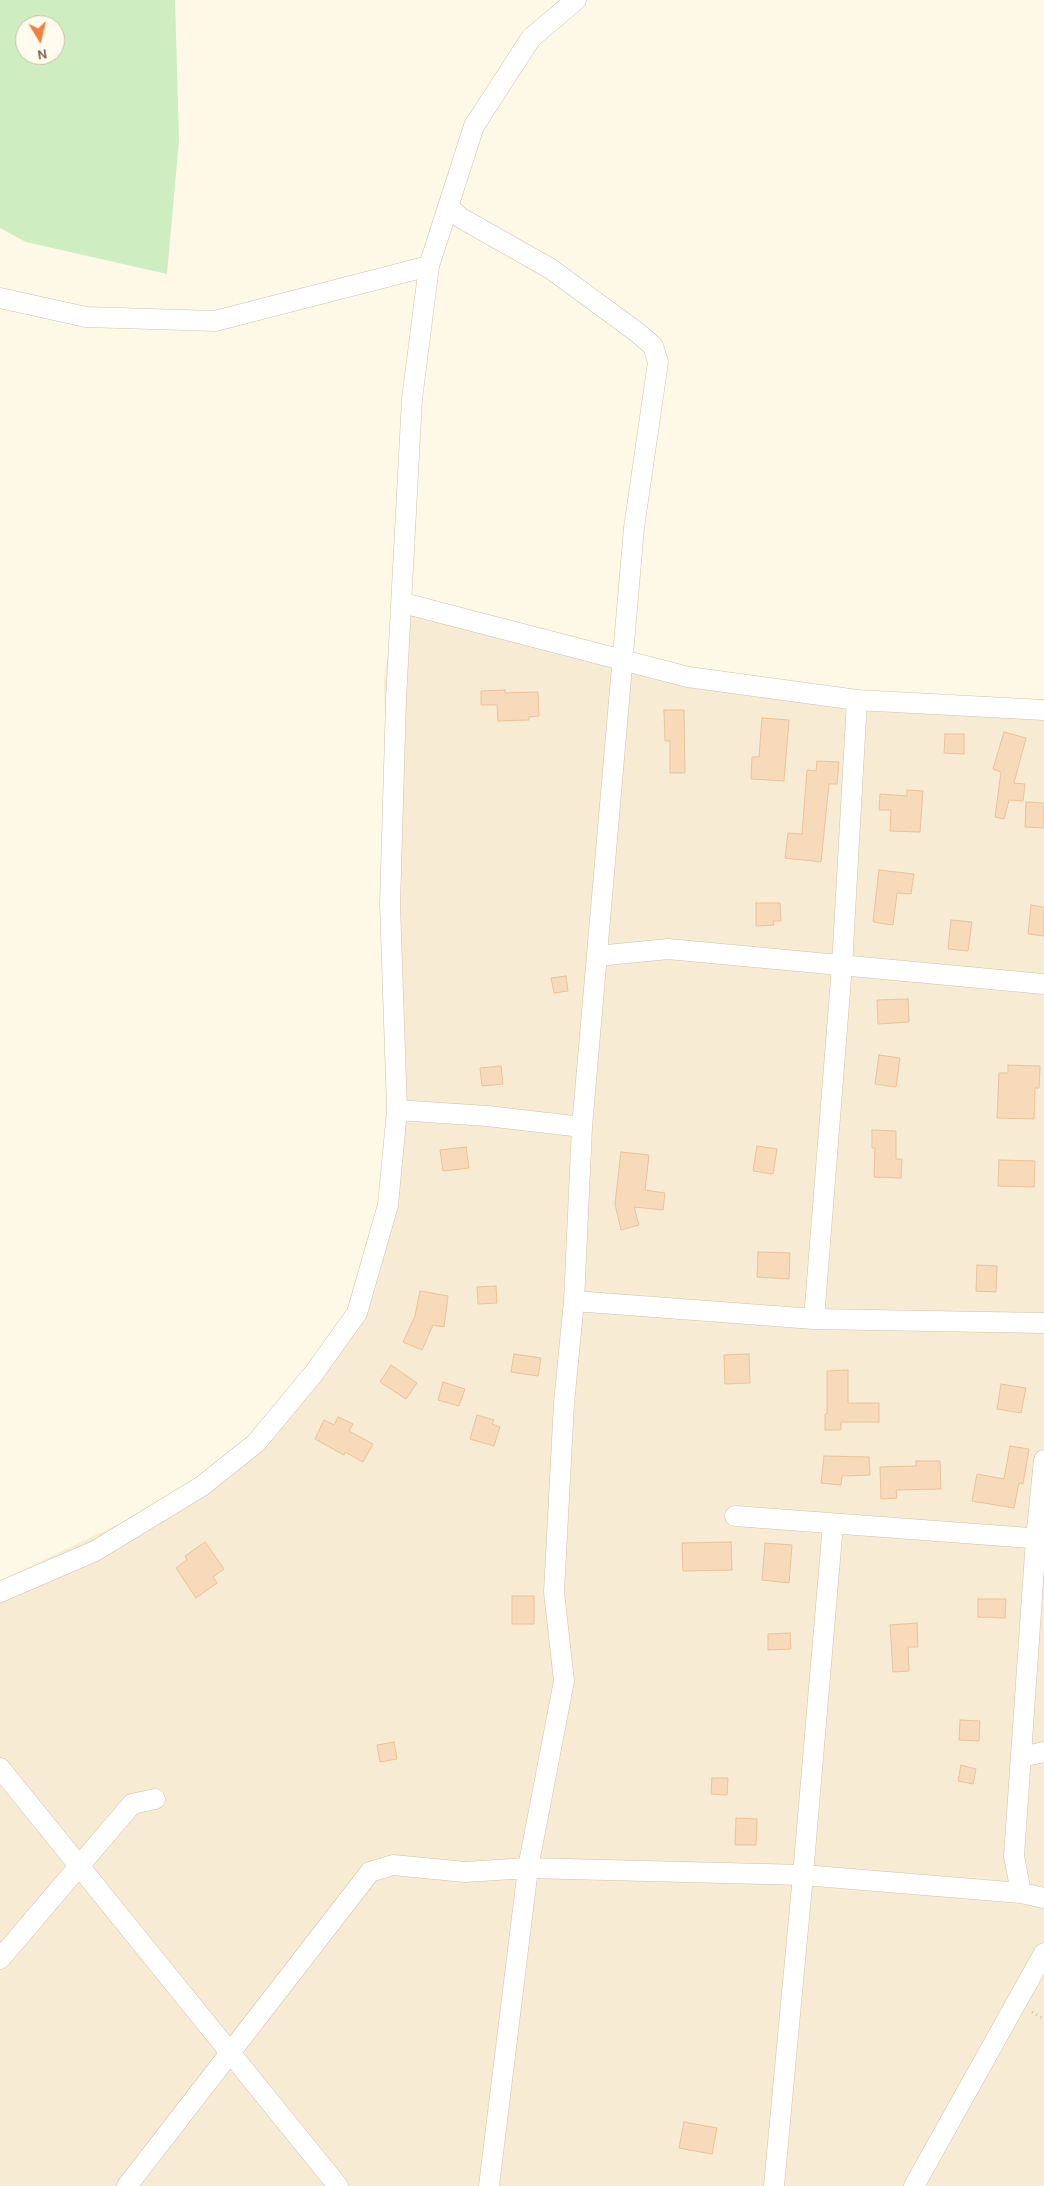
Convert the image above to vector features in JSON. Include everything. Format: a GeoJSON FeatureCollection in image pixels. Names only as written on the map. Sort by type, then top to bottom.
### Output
{"type":"FeatureCollection","features":[{"type":"Feature","properties":{"kind":"street"},"geometry":{"type":"LineString","coordinates":[[0,1592],[95,1551],[202,1486],[256,1442],[308,1380],[357,1313],[388,1205],[397,1110],[390,904],[396,700],[403,603],[412,399],[429,266],[474,126],[531,38],[576,0]]}},
{"type":"Feature","properties":{"kind":"street"},"geometry":{"type":"LineString","coordinates":[[449,207],[461,218],[551,269],[653,346],[658,362],[634,528],[621,660],[582,1127],[574,1301],[564,1403],[554,1592],[564,1681],[528,1868],[489,2186]]}},
{"type":"Feature","properties":{"kind":"street"},"geometry":{"type":"LineString","coordinates":[[0,298],[86,317],[215,321],[429,266]]}},
{"type":"Feature","properties":{"kind":"street"},"geometry":{"type":"LineString","coordinates":[[403,603],[688,677],[856,700],[1044,710]]}},
{"type":"Feature","properties":{"kind":"street"},"geometry":{"type":"LineString","coordinates":[[814,1319],[842,966],[856,700]]}},
{"type":"Feature","properties":{"kind":"street"},"geometry":{"type":"LineString","coordinates":[[597,956],[668,949],[1044,984]]}},
{"type":"Feature","properties":{"kind":"street"},"geometry":{"type":"LineString","coordinates":[[397,1110],[486,1116],[582,1127]]}},
{"type":"Feature","properties":{"kind":"street"},"geometry":{"type":"LineString","coordinates":[[574,1301],[814,1319],[1044,1323]]}},
{"type":"Feature","properties":{"kind":"street"},"geometry":{"type":"LineString","coordinates":[[1021,1893],[1014,1856],[1040,1539],[1044,1460]]}},
{"type":"Feature","properties":{"kind":"street"},"geometry":{"type":"LineString","coordinates":[[735,1516],[1040,1539]]}},
{"type":"Feature","properties":{"kind":"street"},"geometry":{"type":"LineString","coordinates":[[774,2186],[833,1524]]}},
{"type":"Feature","properties":{"kind":"street"},"geometry":{"type":"LineString","coordinates":[[1021,1757],[1044,1752]]}},
{"type":"Feature","properties":{"kind":"street"},"geometry":{"type":"LineString","coordinates":[[0,1768],[338,2186]]}},
{"type":"Feature","properties":{"kind":"street"},"geometry":{"type":"LineString","coordinates":[[0,1959],[132,1804],[155,1799]]}},
{"type":"Feature","properties":{"kind":"street"},"geometry":{"type":"LineString","coordinates":[[127,2186],[370,1872],[393,1865],[465,1872],[528,1868],[803,1875],[1021,1893],[1044,1898]]}},
{"type":"Feature","properties":{"kind":"street"},"geometry":{"type":"LineString","coordinates":[[914,2186],[1044,1953]]}},
{"type":"Feature","properties":{"kind":"shaded area"},"geometry":{"type":"Polygon","coordinates":[[[395,604],[867,706],[1044,699],[1044,2186],[0,2186],[0,1581],[152,1508],[261,1433],[332,1343],[379,1255],[392,1143],[392,957],[384,682],[395,604]]]}},
{"type":"Feature","properties":{"kind":"green space"},"geometry":{"type":"Polygon","coordinates":[[[0,0],[175,0],[179,140],[167,274],[26,242],[0,228],[0,0]]]}},
{"type":"Feature","properties":{"kind":"building"},"geometry":{"type":"Polygon","coordinates":[[[505,690],[505,693],[538,692],[539,716],[529,717],[529,720],[498,721],[497,705],[481,705],[481,691],[505,690]]]}},
{"type":"Feature","properties":{"kind":"building"},"geometry":{"type":"Polygon","coordinates":[[[664,710],[684,710],[685,773],[670,773],[670,741],[665,741],[664,710]]]}},
{"type":"Feature","properties":{"kind":"building"},"geometry":{"type":"Polygon","coordinates":[[[762,718],[789,720],[784,781],[751,779],[752,757],[759,757],[762,718]]]}},
{"type":"Feature","properties":{"kind":"building"},"geometry":{"type":"Polygon","coordinates":[[[1004,732],[1026,738],[1014,783],[1025,784],[1023,801],[1009,800],[1004,819],[995,817],[1001,772],[993,769],[1004,732]]]}},
{"type":"Feature","properties":{"kind":"building"},"geometry":{"type":"Polygon","coordinates":[[[945,734],[964,734],[964,754],[944,753],[945,734]]]}},
{"type":"Feature","properties":{"kind":"building"},"geometry":{"type":"Polygon","coordinates":[[[817,761],[839,762],[837,784],[829,784],[821,862],[785,858],[788,833],[802,834],[807,770],[816,771],[817,761]]]}},
{"type":"Feature","properties":{"kind":"building"},"geometry":{"type":"Polygon","coordinates":[[[907,790],[923,791],[920,832],[890,831],[891,810],[879,810],[880,794],[907,796],[907,790]]]}},
{"type":"Feature","properties":{"kind":"building"},"geometry":{"type":"Polygon","coordinates":[[[1026,802],[1044,803],[1044,828],[1025,827],[1026,802]]]}},
{"type":"Feature","properties":{"kind":"building"},"geometry":{"type":"Polygon","coordinates":[[[879,870],[914,874],[911,894],[897,893],[893,925],[873,922],[879,870]]]}},
{"type":"Feature","properties":{"kind":"building"},"geometry":{"type":"Polygon","coordinates":[[[756,903],[780,903],[781,921],[773,921],[774,925],[756,926],[756,903]]]}},
{"type":"Feature","properties":{"kind":"building"},"geometry":{"type":"Polygon","coordinates":[[[1031,905],[1044,907],[1044,936],[1028,934],[1031,905]]]}},
{"type":"Feature","properties":{"kind":"building"},"geometry":{"type":"Polygon","coordinates":[[[951,920],[972,922],[968,951],[948,949],[951,920]]]}},
{"type":"Feature","properties":{"kind":"building"},"geometry":{"type":"Polygon","coordinates":[[[566,976],[568,991],[554,993],[551,978],[566,976]]]}},
{"type":"Feature","properties":{"kind":"building"},"geometry":{"type":"Polygon","coordinates":[[[908,999],[909,1022],[878,1024],[877,1000],[908,999]]]}},
{"type":"Feature","properties":{"kind":"building"},"geometry":{"type":"Polygon","coordinates":[[[879,1055],[900,1058],[896,1087],[875,1084],[879,1055]]]}},
{"type":"Feature","properties":{"kind":"building"},"geometry":{"type":"Polygon","coordinates":[[[1008,1065],[1040,1066],[1039,1088],[1035,1088],[1034,1119],[997,1118],[999,1073],[1008,1073],[1008,1065]]]}},
{"type":"Feature","properties":{"kind":"building"},"geometry":{"type":"Polygon","coordinates":[[[501,1066],[503,1084],[482,1086],[480,1068],[501,1066]]]}},
{"type":"Feature","properties":{"kind":"building"},"geometry":{"type":"Polygon","coordinates":[[[872,1130],[896,1131],[896,1159],[902,1159],[901,1178],[874,1177],[875,1148],[872,1148],[872,1130]]]}},
{"type":"Feature","properties":{"kind":"building"},"geometry":{"type":"Polygon","coordinates":[[[757,1146],[777,1149],[773,1174],[753,1171],[757,1146]]]}},
{"type":"Feature","properties":{"kind":"building"},"geometry":{"type":"Polygon","coordinates":[[[466,1147],[469,1168],[443,1171],[440,1150],[466,1147]]]}},
{"type":"Feature","properties":{"kind":"building"},"geometry":{"type":"Polygon","coordinates":[[[621,1152],[649,1155],[645,1190],[665,1193],[663,1210],[634,1207],[639,1225],[621,1230],[615,1204],[621,1152]]]}},
{"type":"Feature","properties":{"kind":"building"},"geometry":{"type":"Polygon","coordinates":[[[999,1160],[1035,1161],[1034,1187],[998,1186],[999,1160]]]}},
{"type":"Feature","properties":{"kind":"building"},"geometry":{"type":"Polygon","coordinates":[[[758,1252],[790,1253],[789,1279],[757,1277],[758,1252]]]}},
{"type":"Feature","properties":{"kind":"building"},"geometry":{"type":"Polygon","coordinates":[[[977,1265],[997,1266],[996,1292],[976,1291],[977,1265]]]}},
{"type":"Feature","properties":{"kind":"building"},"geometry":{"type":"Polygon","coordinates":[[[496,1286],[497,1303],[478,1304],[477,1287],[496,1286]]]}},
{"type":"Feature","properties":{"kind":"building"},"geometry":{"type":"Polygon","coordinates":[[[420,1291],[448,1296],[444,1327],[433,1325],[422,1350],[403,1342],[415,1316],[420,1291]]]}},
{"type":"Feature","properties":{"kind":"building"},"geometry":{"type":"Polygon","coordinates":[[[514,1354],[541,1358],[538,1376],[511,1372],[514,1354]]]}},
{"type":"Feature","properties":{"kind":"building"},"geometry":{"type":"Polygon","coordinates":[[[749,1354],[750,1383],[725,1384],[724,1355],[749,1354]]]}},
{"type":"Feature","properties":{"kind":"building"},"geometry":{"type":"Polygon","coordinates":[[[391,1365],[417,1383],[406,1399],[380,1382],[391,1365]]]}},
{"type":"Feature","properties":{"kind":"building"},"geometry":{"type":"Polygon","coordinates":[[[848,1370],[848,1403],[879,1403],[879,1422],[841,1422],[841,1430],[825,1430],[827,1371],[848,1370]]]}},
{"type":"Feature","properties":{"kind":"building"},"geometry":{"type":"Polygon","coordinates":[[[443,1382],[465,1389],[459,1406],[438,1400],[443,1382]]]}},
{"type":"Feature","properties":{"kind":"building"},"geometry":{"type":"Polygon","coordinates":[[[1001,1384],[1026,1388],[1021,1413],[997,1409],[1001,1384]]]}},
{"type":"Feature","properties":{"kind":"building"},"geometry":{"type":"Polygon","coordinates":[[[477,1415],[494,1420],[492,1424],[500,1427],[494,1446],[470,1439],[477,1415]]]}},
{"type":"Feature","properties":{"kind":"building"},"geometry":{"type":"Polygon","coordinates":[[[338,1417],[353,1424],[349,1431],[373,1444],[363,1462],[345,1452],[344,1455],[315,1439],[324,1420],[334,1425],[338,1417]]]}},
{"type":"Feature","properties":{"kind":"building"},"geometry":{"type":"Polygon","coordinates":[[[1010,1446],[1029,1449],[1023,1484],[1019,1483],[1014,1508],[972,1501],[977,1474],[1004,1479],[1010,1446]]]}},
{"type":"Feature","properties":{"kind":"building"},"geometry":{"type":"Polygon","coordinates":[[[824,1456],[869,1457],[870,1475],[842,1476],[841,1485],[821,1483],[824,1456]]]}},
{"type":"Feature","properties":{"kind":"building"},"geometry":{"type":"Polygon","coordinates":[[[916,1461],[940,1461],[941,1489],[896,1490],[897,1498],[881,1499],[880,1467],[916,1466],[916,1461]]]}},
{"type":"Feature","properties":{"kind":"building"},"geometry":{"type":"Polygon","coordinates":[[[205,1542],[224,1569],[213,1577],[217,1583],[196,1598],[176,1568],[187,1560],[185,1556],[205,1542]]]}},
{"type":"Feature","properties":{"kind":"building"},"geometry":{"type":"Polygon","coordinates":[[[731,1542],[732,1570],[683,1571],[682,1543],[731,1542]]]}},
{"type":"Feature","properties":{"kind":"building"},"geometry":{"type":"Polygon","coordinates":[[[765,1543],[792,1545],[789,1583],[762,1580],[765,1543]]]}},
{"type":"Feature","properties":{"kind":"building"},"geometry":{"type":"Polygon","coordinates":[[[512,1596],[534,1596],[534,1624],[512,1624],[512,1596]]]}},
{"type":"Feature","properties":{"kind":"building"},"geometry":{"type":"Polygon","coordinates":[[[978,1599],[1006,1599],[1005,1618],[978,1617],[978,1599]]]}},
{"type":"Feature","properties":{"kind":"building"},"geometry":{"type":"Polygon","coordinates":[[[917,1623],[918,1647],[908,1647],[909,1671],[893,1672],[890,1625],[917,1623]]]}},
{"type":"Feature","properties":{"kind":"building"},"geometry":{"type":"Polygon","coordinates":[[[790,1633],[791,1649],[768,1650],[768,1634],[790,1633]]]}},
{"type":"Feature","properties":{"kind":"building"},"geometry":{"type":"Polygon","coordinates":[[[960,1720],[980,1721],[979,1741],[959,1740],[960,1720]]]}},
{"type":"Feature","properties":{"kind":"building"},"geometry":{"type":"Polygon","coordinates":[[[394,1742],[397,1759],[380,1762],[377,1745],[394,1742]]]}},
{"type":"Feature","properties":{"kind":"building"},"geometry":{"type":"Polygon","coordinates":[[[961,1765],[976,1769],[973,1784],[958,1781],[961,1765]]]}},
{"type":"Feature","properties":{"kind":"building"},"geometry":{"type":"Polygon","coordinates":[[[712,1778],[728,1778],[727,1795],[711,1794],[712,1778]]]}},
{"type":"Feature","properties":{"kind":"building"},"geometry":{"type":"Polygon","coordinates":[[[736,1818],[757,1819],[756,1845],[735,1845],[736,1818]]]}},
{"type":"Feature","properties":{"kind":"building"},"geometry":{"type":"Polygon","coordinates":[[[684,2122],[717,2128],[712,2154],[679,2148],[684,2122]]]}}]}
